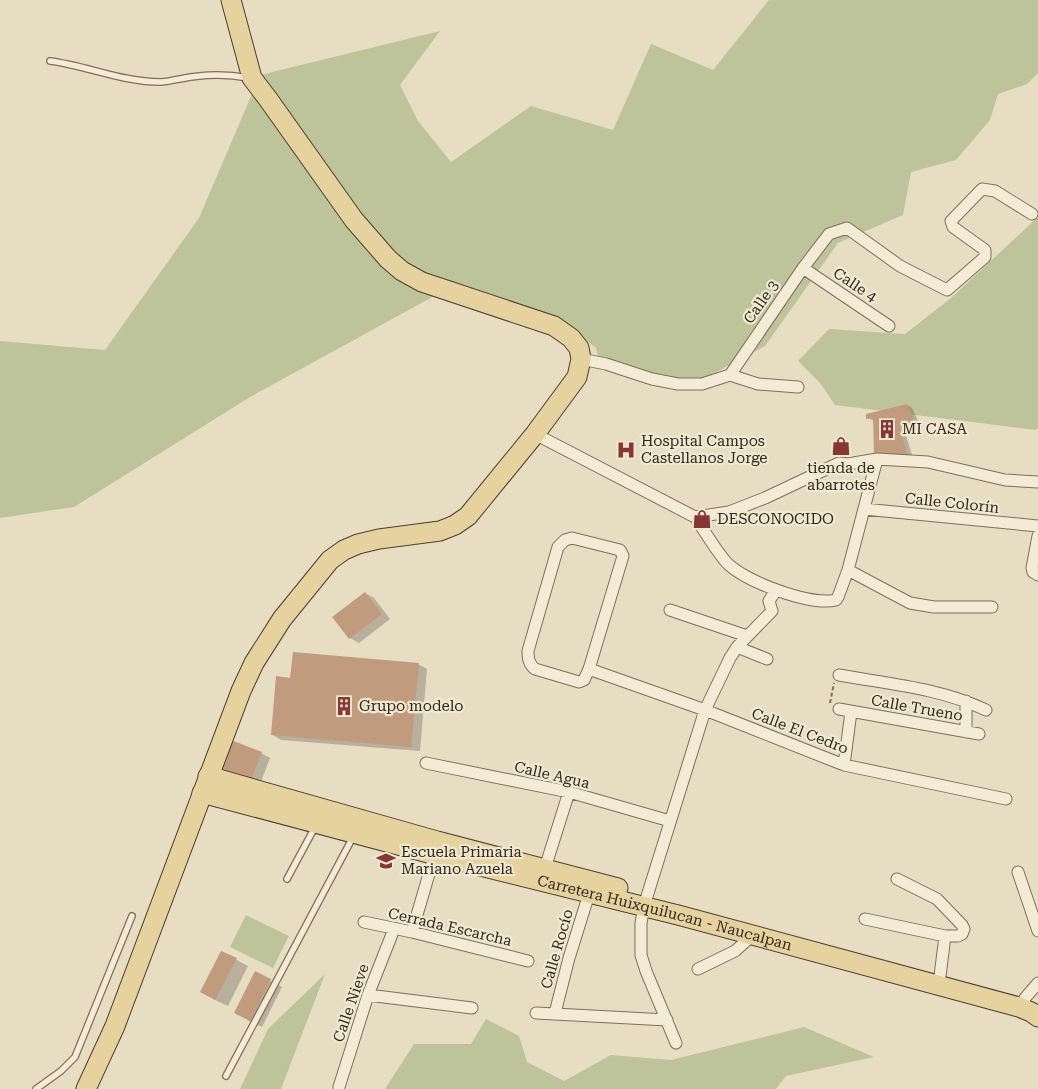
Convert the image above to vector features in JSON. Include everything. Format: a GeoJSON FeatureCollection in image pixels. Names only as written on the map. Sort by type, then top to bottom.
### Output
{"type":"FeatureCollection","features":[{"type":"Feature","properties":{"kind":"main road"},"geometry":{"type":"LineString","coordinates":[[86,1089],[115,1026],[205,785],[254,663],[282,620],[330,560],[344,550],[358,544],[379,539],[440,531],[455,525],[468,516],[577,377],[581,359],[579,348],[571,338],[554,326],[422,282],[402,271],[388,259],[354,220],[252,78],[230,0]]}},
{"type":"Feature","properties":{"kind":"main road","name":"Carretera Huixquilucan - Naucalpan"},"geometry":{"type":"LineString","coordinates":[[205,785],[317,823],[355,833],[545,868],[753,935],[1028,1003]]}},
{"type":"Feature","properties":{"kind":"main road","name":"Carretera Huixquilucan - Naucalpan"},"geometry":{"type":"LineString","coordinates":[[205,785],[436,848],[589,894],[646,902],[940,976],[1028,1003]]}},
{"type":"Feature","properties":{"kind":"main road","name":"Carretera Huixquilucan - Naucalpan"},"geometry":{"type":"LineString","coordinates":[[1028,1003],[1031,1012],[1038,1017]]}},
{"type":"Feature","properties":{"kind":"street","name":"Calle 3"},"geometry":{"type":"LineString","coordinates":[[730,375],[803,268],[829,234],[847,228],[900,266],[947,290],[986,257],[985,250],[953,227],[951,221],[982,189],[995,191],[1032,214]]}},
{"type":"Feature","properties":{"kind":"street","name":"Calle 4"},"geometry":{"type":"LineString","coordinates":[[803,268],[889,326]]}},
{"type":"Feature","properties":{"kind":"street"},"geometry":{"type":"LineString","coordinates":[[581,359],[606,364],[652,379],[678,384],[702,384],[730,375],[758,384],[798,387]]}},
{"type":"Feature","properties":{"kind":"street"},"geometry":{"type":"LineString","coordinates":[[534,434],[695,517],[726,562],[738,572],[776,590],[811,600],[836,600],[838,597],[848,570],[877,460]]}},
{"type":"Feature","properties":{"kind":"street"},"geometry":{"type":"LineString","coordinates":[[695,517],[729,512],[765,498],[839,462],[848,464],[877,460],[928,462],[1005,480],[1038,482]]}},
{"type":"Feature","properties":{"kind":"street","name":"Calle Colorín"},"geometry":{"type":"LineString","coordinates":[[864,509],[1038,526]]}},
{"type":"Feature","properties":{"kind":"street"},"geometry":{"type":"LineString","coordinates":[[572,538],[620,550],[623,556],[589,670],[584,680],[579,682],[535,669],[530,665],[528,658],[528,651],[558,547],[565,540],[572,538]]}},
{"type":"Feature","properties":{"kind":"street"},"geometry":{"type":"LineString","coordinates":[[1035,572],[1038,541]]}},
{"type":"Feature","properties":{"kind":"street"},"geometry":{"type":"LineString","coordinates":[[848,570],[910,603],[934,607],[992,607]]}},
{"type":"Feature","properties":{"kind":"street"},"geometry":{"type":"LineString","coordinates":[[676,1043],[641,955],[642,923],[646,902],[705,710],[737,647],[772,611],[769,601],[776,590]]}},
{"type":"Feature","properties":{"kind":"street"},"geometry":{"type":"LineString","coordinates":[[670,610],[747,636]]}},
{"type":"Feature","properties":{"kind":"street"},"geometry":{"type":"LineString","coordinates":[[737,647],[767,659]]}},
{"type":"Feature","properties":{"kind":"street","name":"Calle El Cedro"},"geometry":{"type":"LineString","coordinates":[[589,670],[705,710],[844,765],[1006,799]]}},
{"type":"Feature","properties":{"kind":"street"},"geometry":{"type":"LineString","coordinates":[[839,675],[938,692],[986,710]]}},
{"type":"Feature","properties":{"kind":"street"},"geometry":{"type":"LineString","coordinates":[[966,701],[966,732]]}},
{"type":"Feature","properties":{"kind":"street","name":"Calle Trueno"},"geometry":{"type":"LineString","coordinates":[[838,709],[979,734]]}},
{"type":"Feature","properties":{"kind":"street","name":"Calle Trueno"},"geometry":{"type":"LineString","coordinates":[[844,765],[851,712]]}},
{"type":"Feature","properties":{"kind":"street","name":"Calle Agua"},"geometry":{"type":"LineString","coordinates":[[426,764],[568,792],[670,821]]}},
{"type":"Feature","properties":{"kind":"street"},"geometry":{"type":"LineString","coordinates":[[545,868],[568,792]]}},
{"type":"Feature","properties":{"kind":"street"},"geometry":{"type":"LineString","coordinates":[[412,932],[436,848]]}},
{"type":"Feature","properties":{"kind":"street"},"geometry":{"type":"LineString","coordinates":[[1018,872],[1038,931]]}},
{"type":"Feature","properties":{"kind":"street"},"geometry":{"type":"LineString","coordinates":[[865,919],[945,936],[958,936],[962,934],[964,929],[962,925],[937,899],[897,879]]}},
{"type":"Feature","properties":{"kind":"street","name":"Calle Rocío"},"geometry":{"type":"LineString","coordinates":[[554,1013],[589,894]]}},
{"type":"Feature","properties":{"kind":"street","name":"Cerrada Escarcha"},"geometry":{"type":"LineString","coordinates":[[364,922],[528,961]]}},
{"type":"Feature","properties":{"kind":"street","name":"Calle Nieve"},"geometry":{"type":"LineString","coordinates":[[339,1087],[368,995],[394,929]]}},
{"type":"Feature","properties":{"kind":"street"},"geometry":{"type":"LineString","coordinates":[[698,969],[735,950],[753,935]]}},
{"type":"Feature","properties":{"kind":"street"},"geometry":{"type":"LineString","coordinates":[[940,976],[945,936]]}},
{"type":"Feature","properties":{"kind":"street"},"geometry":{"type":"LineString","coordinates":[[1028,1003],[1038,983]]}},
{"type":"Feature","properties":{"kind":"street"},"geometry":{"type":"LineString","coordinates":[[368,995],[472,1008]]}},
{"type":"Feature","properties":{"kind":"street"},"geometry":{"type":"LineString","coordinates":[[536,1013],[667,1020]]}},
{"type":"Feature","properties":{"kind":"lane"},"geometry":{"type":"LineString","coordinates":[[50,61],[71,64],[128,80],[162,82],[201,76],[252,78]]}},
{"type":"Feature","properties":{"kind":"lane"},"geometry":{"type":"LineString","coordinates":[[287,879],[317,823]]}},
{"type":"Feature","properties":{"kind":"lane"},"geometry":{"type":"LineString","coordinates":[[226,1076],[355,833]]}},
{"type":"Feature","properties":{"kind":"lane"},"geometry":{"type":"LineString","coordinates":[[36,1089],[61,1071],[75,1057],[132,916]]}},
{"type":"Feature","properties":{"kind":"path"},"geometry":{"type":"LineString","coordinates":[[838,709],[830,706],[835,678],[839,675]]}},
{"type":"Feature","properties":{"kind":"green space"},"geometry":{"type":"Polygon","coordinates":[[[769,0],[1038,0],[1038,73],[1027,84],[998,94],[990,120],[956,160],[911,172],[903,215],[838,243],[765,346],[696,383],[600,366],[596,348],[564,324],[458,283],[250,397],[74,507],[0,518],[0,341],[105,350],[199,218],[260,75],[440,31],[400,85],[418,121],[451,162],[531,106],[613,130],[651,44],[713,70],[769,0]]]}},
{"type":"Feature","properties":{"kind":"green space"},"geometry":{"type":"Polygon","coordinates":[[[1038,217],[1038,427],[1036,430],[835,405],[820,383],[798,361],[829,329],[905,334],[951,298],[1038,217]]]}},
{"type":"Feature","properties":{"kind":"green space"},"geometry":{"type":"Polygon","coordinates":[[[246,915],[289,936],[273,968],[230,947],[246,915]]]}},
{"type":"Feature","properties":{"kind":"green space"},"geometry":{"type":"Polygon","coordinates":[[[325,974],[281,1089],[240,1089],[268,1029],[325,974]]]}},
{"type":"Feature","properties":{"kind":"green space"},"geometry":{"type":"Polygon","coordinates":[[[486,1019],[519,1036],[527,1062],[564,1081],[611,1055],[671,1060],[804,1027],[874,1057],[786,1076],[776,1089],[385,1089],[414,1044],[471,1044],[486,1019]]]}},
{"type":"Feature","properties":{"kind":"building","name":"MI CASA"},"geometry":{"type":"Polygon","coordinates":[[[907,404],[914,419],[899,426],[908,456],[874,453],[873,418],[866,419],[866,414],[907,404]]]}},
{"type":"Feature","properties":{"kind":"building"},"geometry":{"type":"Polygon","coordinates":[[[365,592],[382,614],[349,639],[332,617],[365,592]]]}},
{"type":"Feature","properties":{"kind":"building","name":"Grupo modelo"},"geometry":{"type":"Polygon","coordinates":[[[293,652],[419,663],[411,747],[271,735],[276,676],[290,678],[293,652]]]}},
{"type":"Feature","properties":{"kind":"building"},"geometry":{"type":"Polygon","coordinates":[[[231,740],[262,752],[251,780],[220,769],[231,740]]]}},
{"type":"Feature","properties":{"kind":"building"},"geometry":{"type":"Polygon","coordinates":[[[221,951],[237,958],[215,1000],[200,992],[221,951]]]}},
{"type":"Feature","properties":{"kind":"building"},"geometry":{"type":"Polygon","coordinates":[[[255,971],[271,979],[250,1021],[234,1013],[255,971]]]}},
{"type":"Feature","properties":{"kind":"place","name":"MI CASA"},"geometry":{"type":"Point","coordinates":[887,429]}},
{"type":"Feature","properties":{"kind":"place","name":"tienda de abarrotes"},"geometry":{"type":"Point","coordinates":[841,446]}},
{"type":"Feature","properties":{"kind":"place","name":"Hospital Campos Castellanos Jorge"},"geometry":{"type":"Point","coordinates":[626,450]}},
{"type":"Feature","properties":{"kind":"place","name":"DESCONOCIDO"},"geometry":{"type":"Point","coordinates":[702,519]}},
{"type":"Feature","properties":{"kind":"place","name":"Grupo modelo"},"geometry":{"type":"Point","coordinates":[344,706]}},
{"type":"Feature","properties":{"kind":"place","name":"Escuela Primaria Mariano Azuela"},"geometry":{"type":"Point","coordinates":[386,861]}}]}
